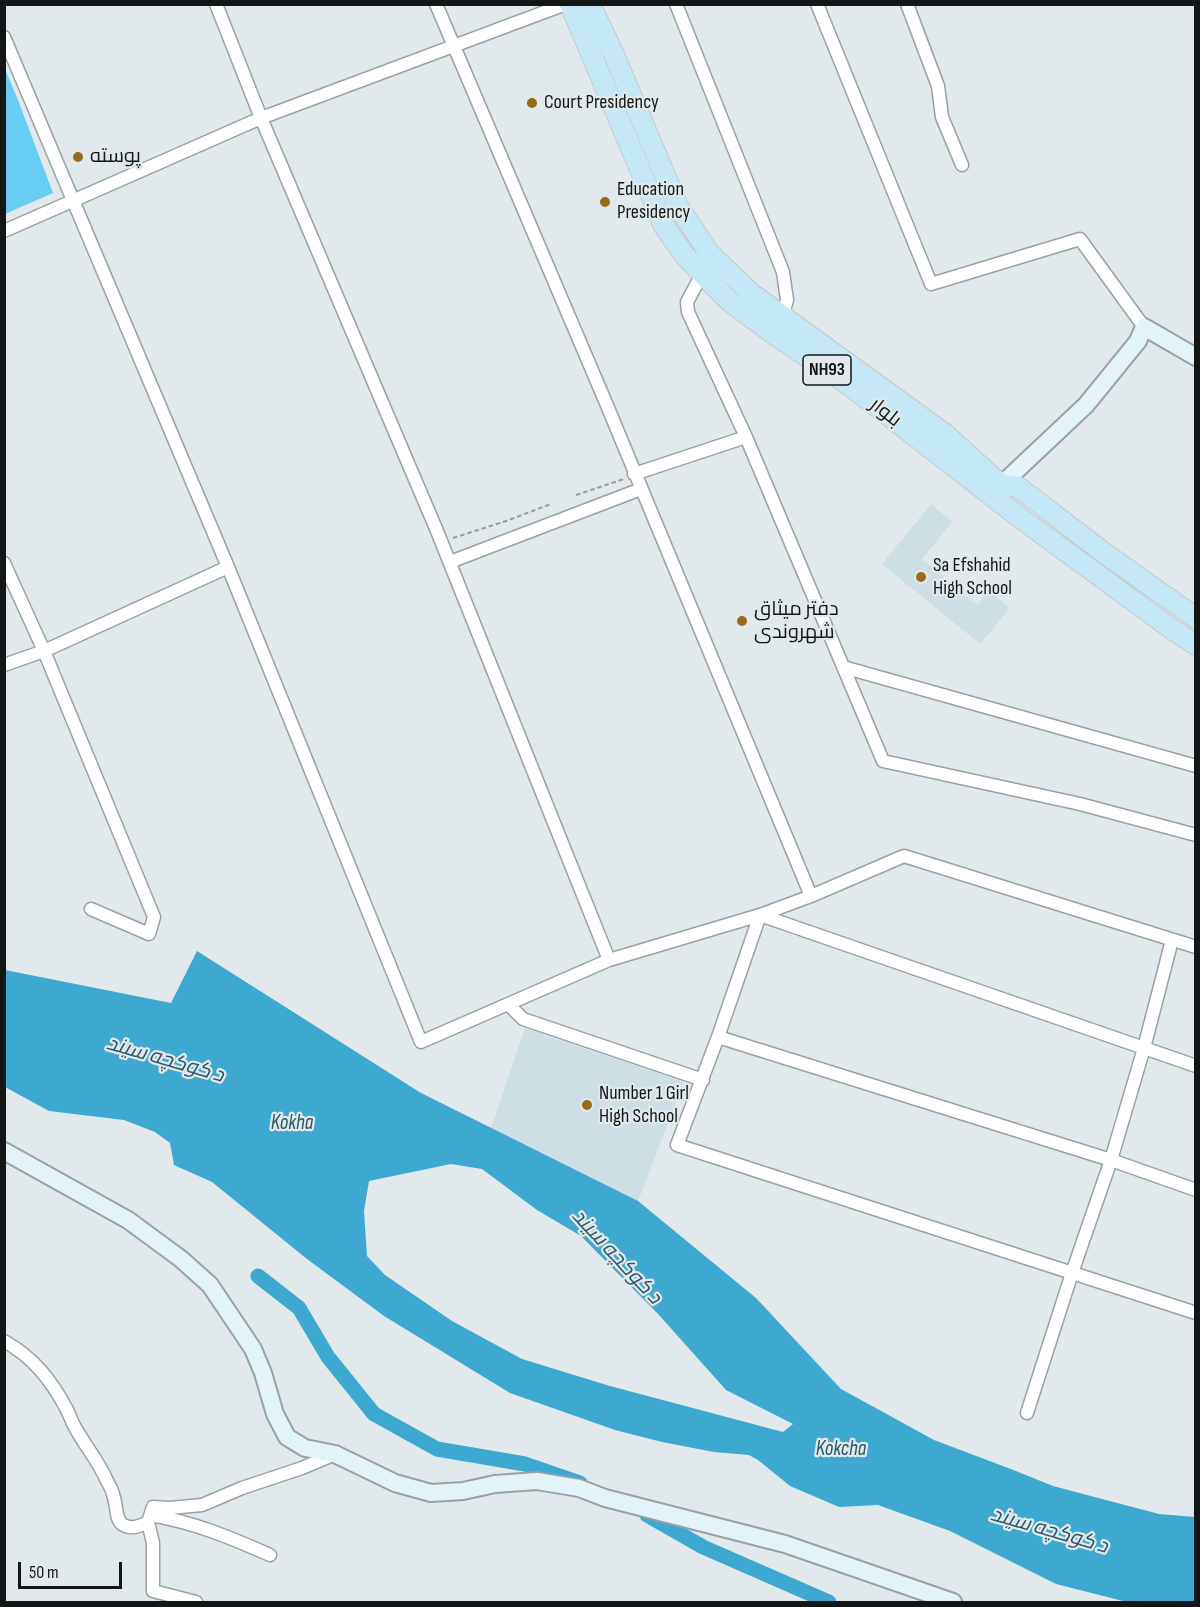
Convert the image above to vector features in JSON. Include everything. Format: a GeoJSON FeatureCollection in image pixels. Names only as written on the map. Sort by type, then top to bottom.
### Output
{"type":"FeatureCollection","features":[{"type":"Feature","properties":{"kind":"main road","name":"بلوار"},"geometry":{"type":"LineString","coordinates":[[568,4],[664,226],[685,256],[729,301],[772,333],[945,434],[1001,485],[1018,487],[1107,555],[1196,618]]}},
{"type":"Feature","properties":{"kind":"main road","name":"بلوار"},"geometry":{"type":"LineString","coordinates":[[590,4],[678,206],[709,253],[752,294],[1023,520],[1196,645]]}},
{"type":"Feature","properties":{"kind":"street"},"geometry":{"type":"LineString","coordinates":[[216,4],[261,118],[442,542],[609,960]]}},
{"type":"Feature","properties":{"kind":"street"},"geometry":{"type":"LineString","coordinates":[[436,4],[606,403],[811,896]]}},
{"type":"Feature","properties":{"kind":"street"},"geometry":{"type":"LineString","coordinates":[[4,231],[261,118],[568,4]]}},
{"type":"Feature","properties":{"kind":"street"},"geometry":{"type":"LineString","coordinates":[[676,4],[783,272],[787,300],[782,317]]}},
{"type":"Feature","properties":{"kind":"street"},"geometry":{"type":"LineString","coordinates":[[817,4],[931,284],[1080,239],[1144,327],[1196,357]]}},
{"type":"Feature","properties":{"kind":"street"},"geometry":{"type":"LineString","coordinates":[[907,4],[938,86],[942,117],[962,165]]}},
{"type":"Feature","properties":{"kind":"street"},"geometry":{"type":"LineString","coordinates":[[4,37],[228,567],[421,1042],[609,960],[760,915],[904,856],[1196,947]]}},
{"type":"Feature","properties":{"kind":"street"},"geometry":{"type":"LineString","coordinates":[[702,274],[687,302],[688,312],[746,437],[882,761],[1080,804],[1196,835]]}},
{"type":"Feature","properties":{"kind":"street"},"geometry":{"type":"LineString","coordinates":[[1001,485],[1086,405],[1138,340],[1144,327]]}},
{"type":"Feature","properties":{"kind":"street"},"geometry":{"type":"LineString","coordinates":[[635,475],[746,437]]}},
{"type":"Feature","properties":{"kind":"street"},"geometry":{"type":"LineString","coordinates":[[450,562],[641,489]]}},
{"type":"Feature","properties":{"kind":"street"},"geometry":{"type":"LineString","coordinates":[[4,563],[44,651],[154,917],[149,934],[91,909]]}},
{"type":"Feature","properties":{"kind":"street"},"geometry":{"type":"LineString","coordinates":[[4,665],[44,651],[228,567]]}},
{"type":"Feature","properties":{"kind":"street"},"geometry":{"type":"LineString","coordinates":[[843,667],[1196,766]]}},
{"type":"Feature","properties":{"kind":"street"},"geometry":{"type":"LineString","coordinates":[[760,915],[703,1080],[677,1145],[1196,1313]]}},
{"type":"Feature","properties":{"kind":"street"},"geometry":{"type":"LineString","coordinates":[[760,915],[1196,1066]]}},
{"type":"Feature","properties":{"kind":"street"},"geometry":{"type":"LineString","coordinates":[[1027,1413],[1111,1160],[1144,1048],[1172,940]]}},
{"type":"Feature","properties":{"kind":"street"},"geometry":{"type":"LineString","coordinates":[[508,1005],[523,1019],[703,1080]]}},
{"type":"Feature","properties":{"kind":"street"},"geometry":{"type":"LineString","coordinates":[[718,1037],[1111,1160],[1196,1190]]}},
{"type":"Feature","properties":{"kind":"street"},"geometry":{"type":"LineString","coordinates":[[4,1151],[128,1220],[182,1259],[210,1285],[253,1349],[264,1372],[275,1414],[287,1437],[305,1448],[335,1454],[395,1484],[431,1493],[463,1491],[495,1484],[537,1480],[579,1488],[605,1498],[785,1544],[953,1602]]}},
{"type":"Feature","properties":{"kind":"street"},"geometry":{"type":"LineString","coordinates":[[4,1341],[16,1347],[37,1365],[54,1386],[75,1428],[101,1467],[114,1497],[121,1523],[127,1527],[140,1527],[149,1519],[177,1520],[220,1533],[270,1555]]}},
{"type":"Feature","properties":{"kind":"street"},"geometry":{"type":"LineString","coordinates":[[196,1602],[152,1597],[153,1543],[149,1519],[153,1507],[202,1505],[335,1454]]}},
{"type":"Feature","properties":{"kind":"path"},"geometry":{"type":"LineString","coordinates":[[576,495],[635,475]]}},
{"type":"Feature","properties":{"kind":"path"},"geometry":{"type":"LineString","coordinates":[[442,542],[551,504]]}},
{"type":"Feature","properties":{"kind":"shaded area"},"geometry":{"type":"Polygon","coordinates":[[[5,69],[53,193],[5,214],[5,69]]]}},
{"type":"Feature","properties":{"kind":"shaded area","name":"Sa Efshahid High School"},"geometry":{"type":"Polygon","coordinates":[[[931,504],[952,522],[922,559],[977,605],[989,591],[1010,608],[980,644],[882,564],[931,504]]]}},
{"type":"Feature","properties":{"kind":"shaded area","name":"Number 1 Girl High School"},"geometry":{"type":"Polygon","coordinates":[[[525,1028],[684,1082],[638,1201],[491,1128],[525,1028]]]}},
{"type":"Feature","properties":{"kind":"water","name":"Kokha"},"geometry":{"type":"Polygon","coordinates":[[[197,951],[421,1093],[638,1201],[756,1298],[841,1389],[934,1440],[1053,1486],[1159,1514],[1195,1517],[1195,1602],[1127,1602],[1056,1584],[950,1531],[878,1505],[839,1507],[790,1486],[749,1455],[714,1452],[615,1430],[510,1393],[384,1316],[307,1259],[212,1182],[174,1165],[170,1143],[155,1132],[124,1120],[49,1111],[5,1087],[5,970],[171,1003],[197,951]],[[451,1164],[369,1181],[364,1211],[367,1256],[385,1275],[452,1321],[522,1359],[610,1386],[783,1432],[793,1424],[726,1390],[659,1315],[581,1236],[537,1210],[482,1169],[451,1164]]]}},
{"type":"Feature","properties":{"kind":"waterway"},"geometry":{"type":"LineString","coordinates":[[258,1276],[299,1308],[328,1357],[374,1414],[437,1449],[525,1464],[580,1483]]}},
{"type":"Feature","properties":{"kind":"waterway"},"geometry":{"type":"LineString","coordinates":[[647,1515],[703,1547],[829,1602]]}},
{"type":"Feature","properties":{"kind":"place","name":"Court Presidency"},"geometry":{"type":"Point","coordinates":[532,103]}},
{"type":"Feature","properties":{"kind":"place","name":"پوسته"},"geometry":{"type":"Point","coordinates":[78,157]}},
{"type":"Feature","properties":{"kind":"place","name":"Education Presidency"},"geometry":{"type":"Point","coordinates":[605,202]}},
{"type":"Feature","properties":{"kind":"place","name":"Sa Efshahid High School"},"geometry":{"type":"Point","coordinates":[921,577]}},
{"type":"Feature","properties":{"kind":"place","name":"دفتر میثاق شهروندی"},"geometry":{"type":"Point","coordinates":[742,621]}},
{"type":"Feature","properties":{"kind":"place","name":"Number 1 Girl High School"},"geometry":{"type":"Point","coordinates":[587,1105]}},
{"type":"Feature","properties":{"kind":"water label","name":"د کوکچه سیند"},"geometry":{"type":"Point","coordinates":[165,1060]}},
{"type":"Feature","properties":{"kind":"water label","name":"د کوکچه سیند"},"geometry":{"type":"Point","coordinates":[616,1257]}},
{"type":"Feature","properties":{"kind":"water label","name":"Kokcha"},"geometry":{"type":"Point","coordinates":[841,1450]}},
{"type":"Feature","properties":{"kind":"water label","name":"د کوکچه سیند"},"geometry":{"type":"Point","coordinates":[1049,1531]}}]}
